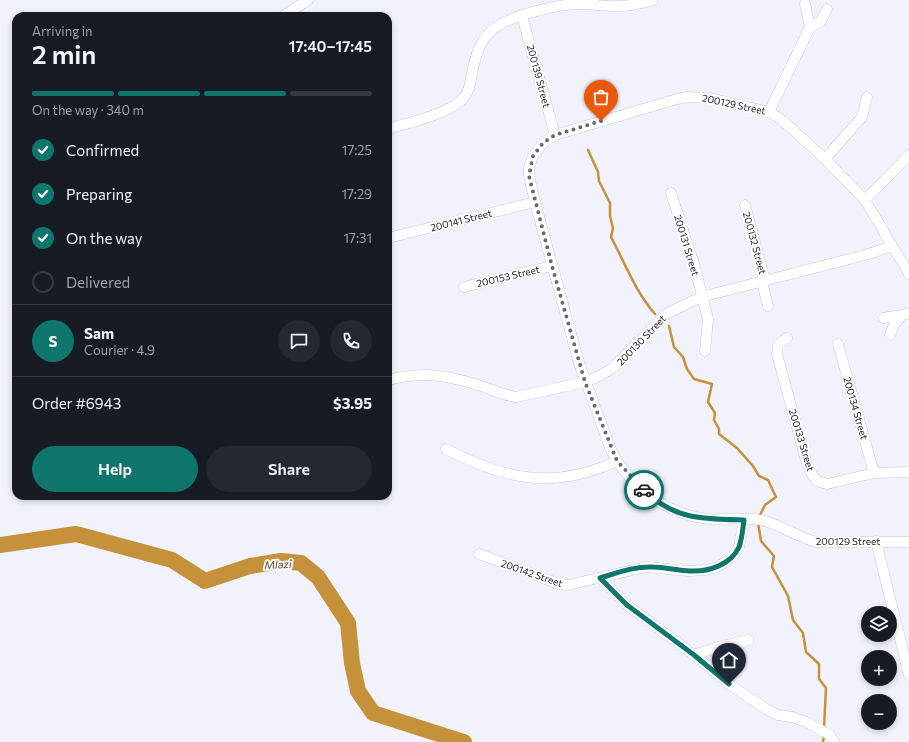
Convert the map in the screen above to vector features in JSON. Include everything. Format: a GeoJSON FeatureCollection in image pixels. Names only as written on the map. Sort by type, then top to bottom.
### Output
{"type":"FeatureCollection","features":[{"type":"Feature","properties":{"kind":"street"},"geometry":{"type":"LineString","coordinates":[[289,12],[308,0]]}},
{"type":"Feature","properties":{"kind":"street"},"geometry":{"type":"LineString","coordinates":[[392,128],[421,120],[446,110],[460,101],[465,96],[469,88],[476,56],[481,42],[488,32],[499,25],[522,16],[568,4],[620,6],[653,0]]}},
{"type":"Feature","properties":{"kind":"street"},"geometry":{"type":"LineString","coordinates":[[769,112],[810,27],[805,4]]}},
{"type":"Feature","properties":{"kind":"street"},"geometry":{"type":"LineString","coordinates":[[810,27],[821,21],[827,9]]}},
{"type":"Feature","properties":{"kind":"street","name":"200139 Street"},"geometry":{"type":"LineString","coordinates":[[522,16],[555,135]]}},
{"type":"Feature","properties":{"kind":"street","name":"200129 Street"},"geometry":{"type":"LineString","coordinates":[[909,274],[864,200],[825,159],[782,120],[769,112],[710,98],[688,96],[555,135],[537,149],[530,167],[529,176],[534,202],[585,382],[617,461],[649,495],[664,507],[678,513],[697,518],[764,521],[801,538],[816,542],[909,542]]}},
{"type":"Feature","properties":{"kind":"street"},"geometry":{"type":"LineString","coordinates":[[825,159],[862,117],[867,97]]}},
{"type":"Feature","properties":{"kind":"street"},"geometry":{"type":"LineString","coordinates":[[864,200],[909,155]]}},
{"type":"Feature","properties":{"kind":"street","name":"200131 Street"},"geometry":{"type":"LineString","coordinates":[[671,194],[694,264],[701,297],[708,319],[705,350]]}},
{"type":"Feature","properties":{"kind":"street","name":"200141 Street"},"geometry":{"type":"LineString","coordinates":[[392,237],[534,202]]}},
{"type":"Feature","properties":{"kind":"street","name":"200132 Street"},"geometry":{"type":"LineString","coordinates":[[745,206],[764,282],[768,306]]}},
{"type":"Feature","properties":{"kind":"street","name":"200130 Street"},"geometry":{"type":"LineString","coordinates":[[392,379],[420,374],[435,374],[462,380],[506,396],[516,397],[585,382],[613,368],[666,314],[701,297],[869,254],[892,246]]}},
{"type":"Feature","properties":{"kind":"street","name":"200153 Street"},"geometry":{"type":"LineString","coordinates":[[464,287],[552,266]]}},
{"type":"Feature","properties":{"kind":"street"},"geometry":{"type":"LineString","coordinates":[[883,318],[905,314]]}},
{"type":"Feature","properties":{"kind":"street"},"geometry":{"type":"LineString","coordinates":[[890,335],[894,325],[905,314]]}},
{"type":"Feature","properties":{"kind":"street","name":"200133 Street"},"geometry":{"type":"LineString","coordinates":[[787,338],[778,345],[777,354],[807,464],[812,475],[817,481],[827,484],[874,473],[909,472]]}},
{"type":"Feature","properties":{"kind":"street","name":"200134 Street"},"geometry":{"type":"LineString","coordinates":[[838,344],[874,473]]}},
{"type":"Feature","properties":{"kind":"street"},"geometry":{"type":"LineString","coordinates":[[446,450],[482,466],[531,479],[552,479],[581,475],[617,461]]}},
{"type":"Feature","properties":{"kind":"street","name":"200142 Street"},"geometry":{"type":"LineString","coordinates":[[479,554],[559,584],[568,585],[600,578],[621,571],[646,567],[689,571],[706,570],[717,567],[733,556],[739,547],[747,520]]}},
{"type":"Feature","properties":{"kind":"street"},"geometry":{"type":"LineString","coordinates":[[876,541],[909,675]]}},
{"type":"Feature","properties":{"kind":"street"},"geometry":{"type":"LineString","coordinates":[[600,578],[627,605],[694,655],[711,671],[766,709],[778,715],[792,717],[806,722],[830,735],[834,742]]}},
{"type":"Feature","properties":{"kind":"street"},"geometry":{"type":"LineString","coordinates":[[694,655],[749,640]]}},
{"type":"Feature","properties":{"kind":"waterway"},"geometry":{"type":"LineString","coordinates":[[588,150],[598,172],[599,181],[610,203],[610,216],[613,228],[611,237],[636,286],[655,314]]}},
{"type":"Feature","properties":{"kind":"waterway"},"geometry":{"type":"LineString","coordinates":[[669,326],[674,347],[683,357],[687,369],[694,379],[712,384],[708,402],[715,413],[714,420],[719,429],[719,434],[737,448],[753,466],[759,476],[768,480],[776,497],[765,505],[759,517]]}},
{"type":"Feature","properties":{"kind":"waterway"},"geometry":{"type":"LineString","coordinates":[[758,522],[761,541],[774,556],[772,567],[788,596],[793,620],[803,633],[806,652],[819,664],[819,679],[826,688],[824,728]]}},
{"type":"Feature","properties":{"kind":"waterway","name":"Mlazi"},"geometry":{"type":"LineString","coordinates":[[0,545],[76,534],[172,560],[205,581],[250,566],[281,561],[301,563],[318,577],[348,623],[352,663],[358,691],[373,713],[464,742]]}},
{"type":"Feature","properties":{"kind":"waterway"},"geometry":{"type":"LineString","coordinates":[[823,742],[824,735]]}},
{"type":"Feature","properties":{"kind":"way so far"},"geometry":{"type":"LineString","coordinates":[[601,121],[555,135],[543,143],[533,156],[529,176],[534,202],[585,382],[611,450],[617,461],[644,490]]}},
{"type":"Feature","properties":{"kind":"route"},"geometry":{"type":"LineString","coordinates":[[644,490],[664,507],[678,513],[697,518],[744,520],[739,547],[733,556],[717,567],[706,570],[689,571],[655,566],[621,571],[600,578],[627,605],[694,655],[711,671],[729,684]]}}]}
